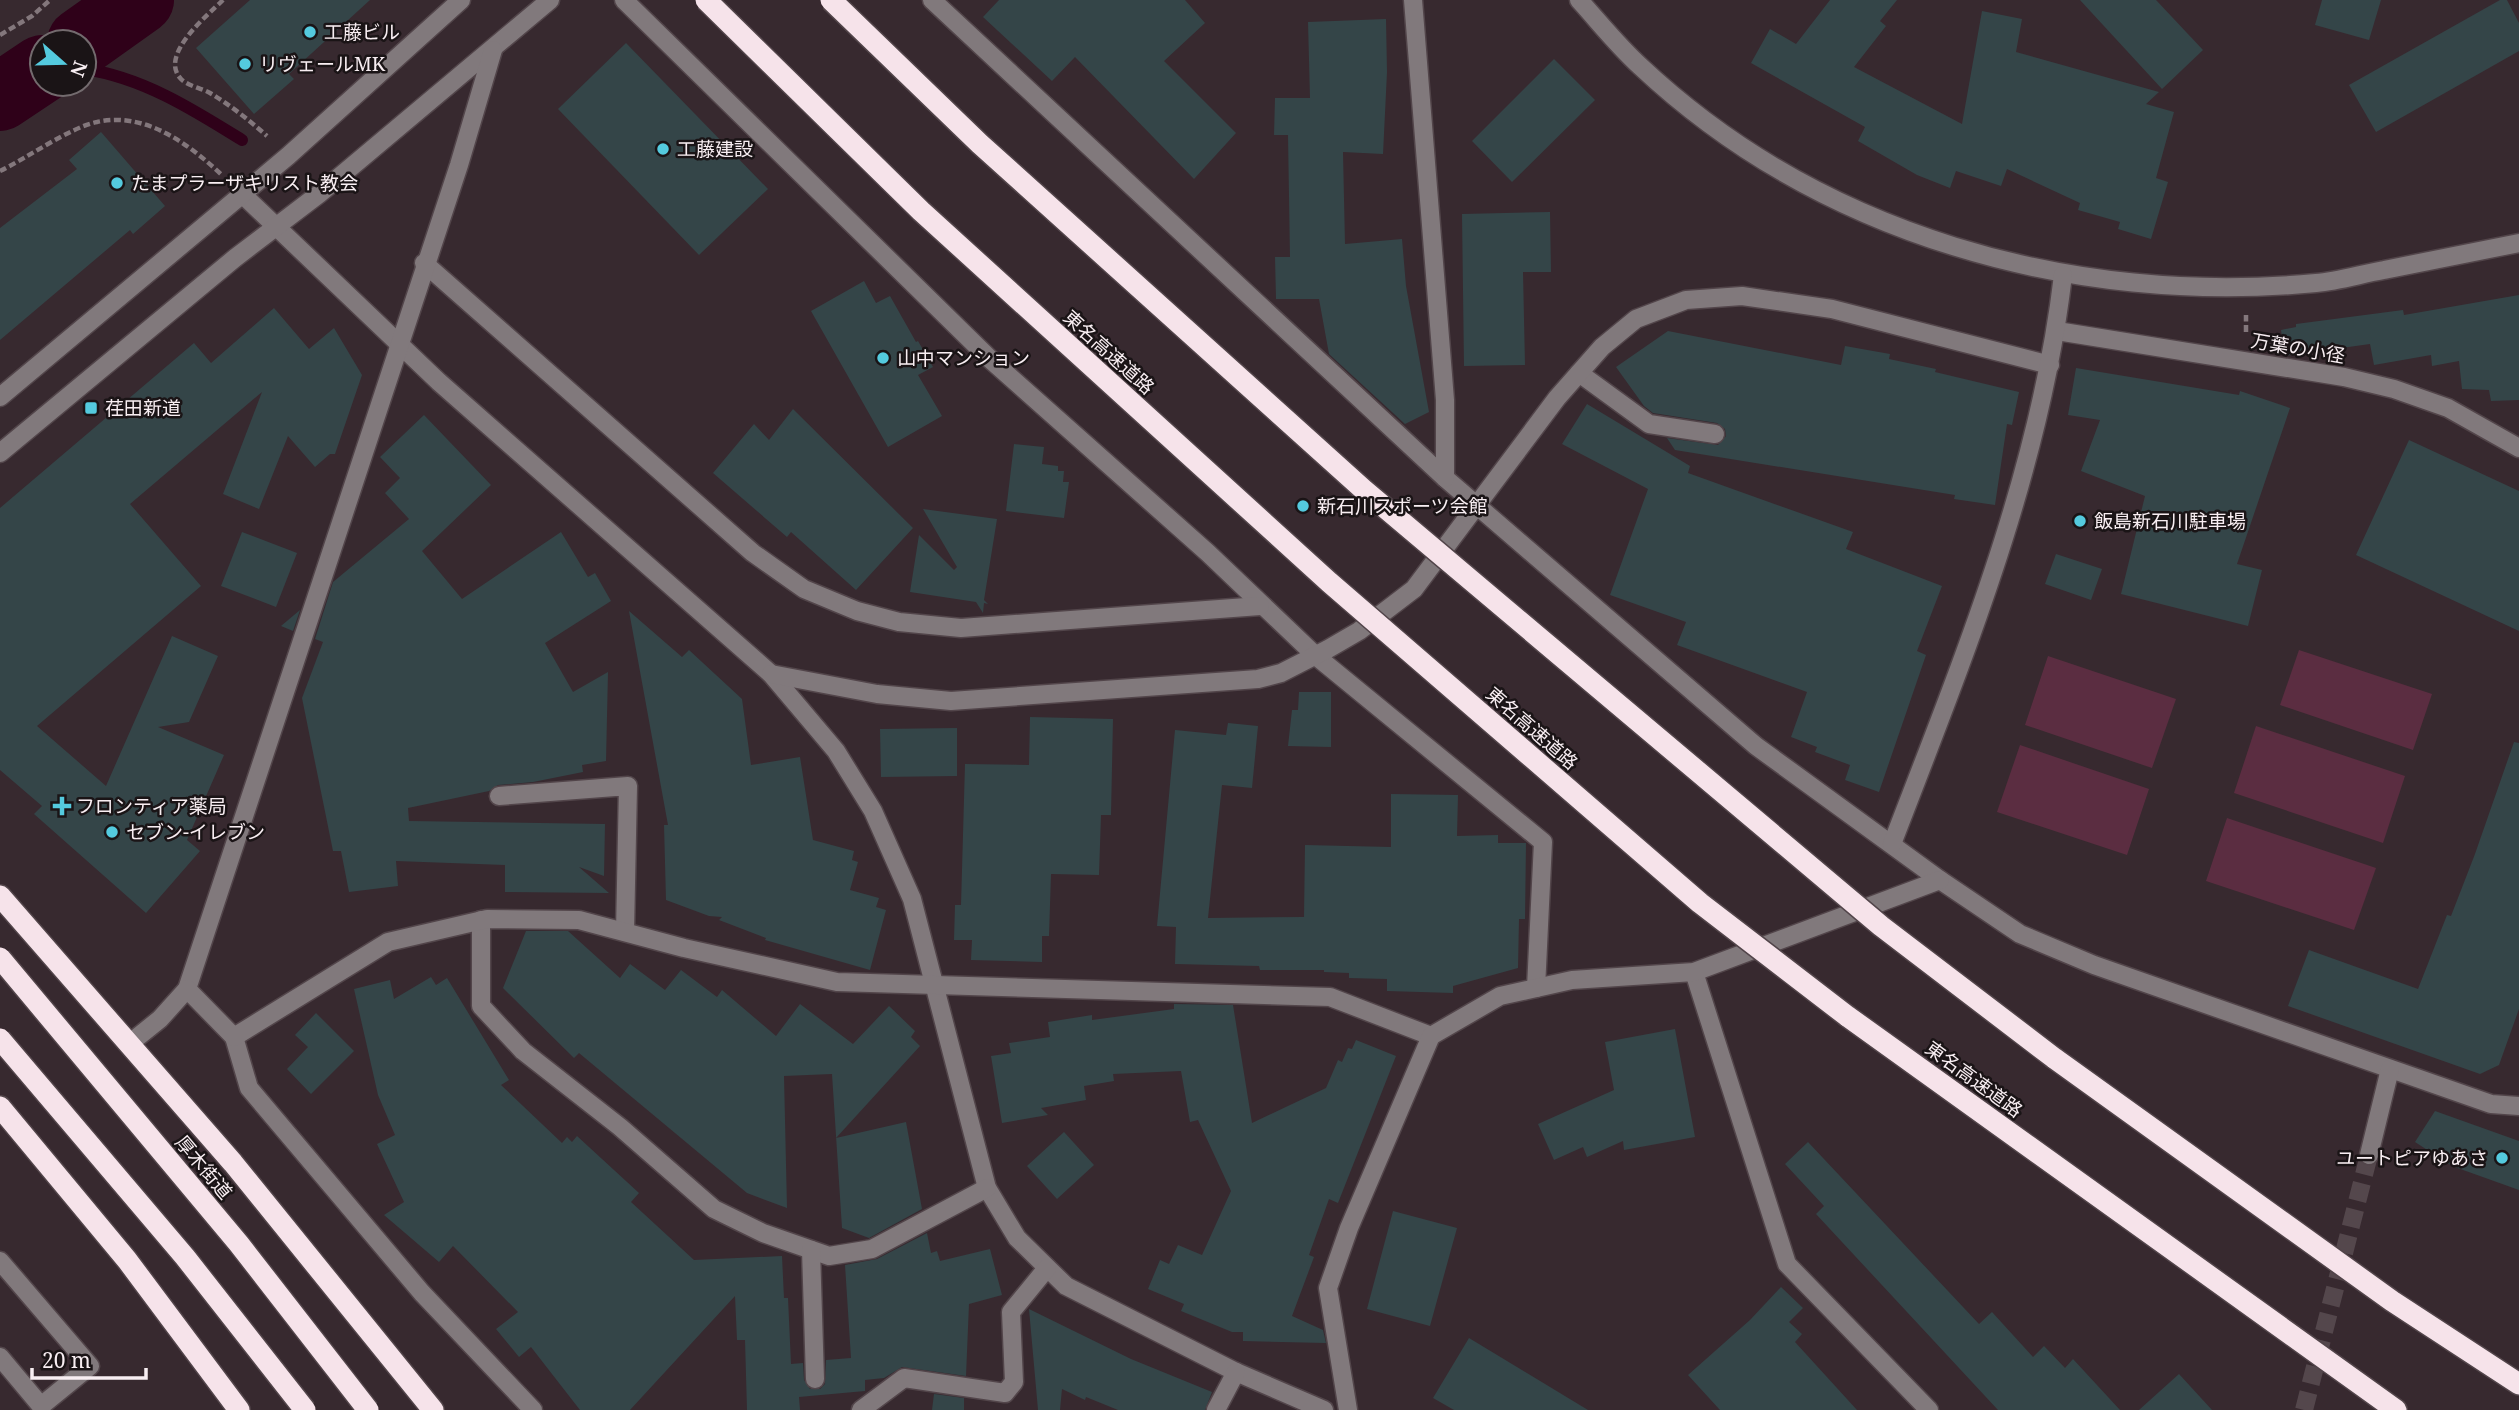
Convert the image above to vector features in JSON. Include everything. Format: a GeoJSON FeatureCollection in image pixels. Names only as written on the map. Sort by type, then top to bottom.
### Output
{"type":"FeatureCollection","features":[{"type":"Feature","properties":{"kind":"highway","name":"東名高速道路"},"geometry":{"type":"LineString","coordinates":[[706,0],[921,211],[1329,582],[1700,904],[1847,1016],[2396,1410]]}},
{"type":"Feature","properties":{"kind":"highway"},"geometry":{"type":"LineString","coordinates":[[831,0],[980,144],[1364,490],[1881,926],[2054,1058],[2392,1301],[2519,1384]]}},
{"type":"Feature","properties":{"kind":"highway"},"geometry":{"type":"LineString","coordinates":[[0,896],[233,1163],[433,1410]]}},
{"type":"Feature","properties":{"kind":"highway","name":"厚木街道"},"geometry":{"type":"LineString","coordinates":[[0,958],[239,1244],[368,1410]]}},
{"type":"Feature","properties":{"kind":"highway"},"geometry":{"type":"LineString","coordinates":[[0,1039],[185,1257],[305,1410]]}},
{"type":"Feature","properties":{"kind":"highway"},"geometry":{"type":"LineString","coordinates":[[0,1107],[127,1260],[239,1410]]}},
{"type":"Feature","properties":{"kind":"street"},"geometry":{"type":"LineString","coordinates":[[0,397],[288,156],[461,0]]}},
{"type":"Feature","properties":{"kind":"street"},"geometry":{"type":"LineString","coordinates":[[0,453],[235,258],[493,50],[550,0]]}},
{"type":"Feature","properties":{"kind":"street"},"geometry":{"type":"LineString","coordinates":[[624,0],[991,360],[1208,553],[1260,607],[1542,842],[1536,988]]}},
{"type":"Feature","properties":{"kind":"street"},"geometry":{"type":"LineString","coordinates":[[932,0],[1446,478],[1756,747],[1940,880],[2020,934],[2094,965],[2491,1104],[2519,1106]]}},
{"type":"Feature","properties":{"kind":"street"},"geometry":{"type":"LineString","coordinates":[[1413,0],[1445,401],[1446,478]]}},
{"type":"Feature","properties":{"kind":"street"},"geometry":{"type":"LineString","coordinates":[[1581,1],[1639,66],[1708,124],[1784,174],[1884,221],[1972,254],[2063,275],[2207,288],[2318,283],[2519,243]]}},
{"type":"Feature","properties":{"kind":"street"},"geometry":{"type":"LineString","coordinates":[[129,1044],[160,1019],[187,989],[400,343],[493,50]]}},
{"type":"Feature","properties":{"kind":"street"},"geometry":{"type":"LineString","coordinates":[[241,193],[400,343],[771,674],[836,751],[873,811],[912,900],[987,1188],[1017,1238],[1066,1286],[1236,1372],[1324,1410]]}},
{"type":"Feature","properties":{"kind":"street"},"geometry":{"type":"LineString","coordinates":[[425,263],[753,553],[804,589],[857,611],[899,622],[961,628],[1260,607]]}},
{"type":"Feature","properties":{"kind":"street"},"geometry":{"type":"LineString","coordinates":[[1892,844],[1993,580],[2050,365],[2063,275]]}},
{"type":"Feature","properties":{"kind":"street"},"geometry":{"type":"LineString","coordinates":[[771,674],[877,694],[951,701],[1258,679],[1281,673],[1359,631],[1414,589],[1579,373],[1602,347],[1636,319],[1686,300],[1742,296],[1832,309],[2050,365]]}},
{"type":"Feature","properties":{"kind":"street","name":"万葉の小径"},"geometry":{"type":"LineString","coordinates":[[2057,331],[2344,377],[2394,389],[2448,408],[2519,448]]}},
{"type":"Feature","properties":{"kind":"street"},"geometry":{"type":"LineString","coordinates":[[1579,373],[1649,424],[1715,434]]}},
{"type":"Feature","properties":{"kind":"street"},"geometry":{"type":"LineString","coordinates":[[499,796],[628,786],[625,932]]}},
{"type":"Feature","properties":{"kind":"street"},"geometry":{"type":"LineString","coordinates":[[1348,1410],[1328,1287],[1431,1036],[1500,996],[1572,980],[1694,972],[1940,880]]}},
{"type":"Feature","properties":{"kind":"street"},"geometry":{"type":"LineString","coordinates":[[234,1037],[388,942],[481,920],[579,920],[837,982],[1330,997],[1431,1036]]}},
{"type":"Feature","properties":{"kind":"street"},"geometry":{"type":"LineString","coordinates":[[481,920],[481,1006],[523,1051],[620,1127],[713,1209],[764,1233],[829,1256],[872,1248],[987,1188]]}},
{"type":"Feature","properties":{"kind":"street"},"geometry":{"type":"LineString","coordinates":[[1694,972],[1787,1264],[1929,1410]]}},
{"type":"Feature","properties":{"kind":"street"},"geometry":{"type":"LineString","coordinates":[[187,989],[234,1037],[249,1088],[422,1293],[533,1410]]}},
{"type":"Feature","properties":{"kind":"street"},"geometry":{"type":"LineString","coordinates":[[2369,1155],[2390,1069]]}},
{"type":"Feature","properties":{"kind":"street"},"geometry":{"type":"LineString","coordinates":[[811,1250],[815,1379]]}},
{"type":"Feature","properties":{"kind":"street"},"geometry":{"type":"LineString","coordinates":[[0,1261],[90,1366],[41,1406],[0,1357]]}},
{"type":"Feature","properties":{"kind":"street"},"geometry":{"type":"LineString","coordinates":[[861,1410],[904,1378],[1004,1393],[1014,1382],[1011,1312],[1047,1268]]}},
{"type":"Feature","properties":{"kind":"street"},"geometry":{"type":"LineString","coordinates":[[1216,1410],[1236,1372]]}},
{"type":"Feature","properties":{"kind":"path"},"geometry":{"type":"LineString","coordinates":[[0,34],[33,16],[50,0]]}},
{"type":"Feature","properties":{"kind":"path"},"geometry":{"type":"LineString","coordinates":[[223,0],[183,41],[174,61],[176,71],[182,80],[222,100],[288,156]]}},
{"type":"Feature","properties":{"kind":"path"},"geometry":{"type":"LineString","coordinates":[[0,171],[96,122],[119,120],[174,136],[241,193]]}},
{"type":"Feature","properties":{"kind":"shaded area"},"geometry":{"type":"Polygon","coordinates":[[[2299,650],[2432,694],[2413,750],[2280,705],[2299,650]]]}},
{"type":"Feature","properties":{"kind":"shaded area"},"geometry":{"type":"Polygon","coordinates":[[[2048,656],[2176,699],[2152,768],[2025,725],[2048,656]]]}},
{"type":"Feature","properties":{"kind":"shaded area"},"geometry":{"type":"Polygon","coordinates":[[[2256,726],[2405,776],[2383,843],[2234,793],[2256,726]]]}},
{"type":"Feature","properties":{"kind":"shaded area"},"geometry":{"type":"Polygon","coordinates":[[[2020,745],[2149,789],[2127,855],[1997,812],[2020,745]]]}},
{"type":"Feature","properties":{"kind":"shaded area"},"geometry":{"type":"Polygon","coordinates":[[[2227,818],[2376,868],[2354,930],[2206,881],[2227,818]]]}},
{"type":"Feature","properties":{"kind":"building"},"geometry":{"type":"Polygon","coordinates":[[[250,0],[370,0],[289,74],[294,79],[254,114],[196,48],[250,0]]]}},
{"type":"Feature","properties":{"kind":"building"},"geometry":{"type":"Polygon","coordinates":[[[999,0],[1185,0],[1205,23],[1164,61],[1236,133],[1194,179],[1075,57],[1052,81],[983,17],[999,0]]]}},
{"type":"Feature","properties":{"kind":"building"},"geometry":{"type":"Polygon","coordinates":[[[1830,0],[1897,0],[1880,21],[1886,26],[1854,67],[1962,124],[1982,11],[2022,19],[2016,52],[2159,92],[2146,104],[2174,112],[2156,178],[2168,182],[2151,239],[2118,229],[2120,222],[2078,210],[2080,203],[2007,169],[2001,186],[1956,171],[1950,188],[1917,175],[1858,141],[1865,127],[1751,63],[1770,29],[1796,44],[1830,0]]]}},
{"type":"Feature","properties":{"kind":"building"},"geometry":{"type":"Polygon","coordinates":[[[2080,0],[2156,0],[2203,50],[2162,89],[2080,0]]]}},
{"type":"Feature","properties":{"kind":"building"},"geometry":{"type":"Polygon","coordinates":[[[2322,0],[2381,0],[2369,40],[2315,25],[2322,0]]]}},
{"type":"Feature","properties":{"kind":"building"},"geometry":{"type":"Polygon","coordinates":[[[2500,0],[2507,0],[2519,23],[2519,51],[2376,132],[2349,85],[2500,0]]]}},
{"type":"Feature","properties":{"kind":"building"},"geometry":{"type":"Polygon","coordinates":[[[1386,19],[1387,72],[1383,154],[1343,152],[1345,244],[1402,239],[1406,286],[1429,412],[1405,424],[1329,354],[1319,299],[1276,299],[1275,257],[1290,257],[1288,135],[1274,135],[1275,98],[1310,98],[1308,22],[1386,19]]]}},
{"type":"Feature","properties":{"kind":"building","name":"工藤建設"},"geometry":{"type":"Polygon","coordinates":[[[626,43],[768,189],[699,255],[558,109],[626,43]]]}},
{"type":"Feature","properties":{"kind":"building"},"geometry":{"type":"Polygon","coordinates":[[[1554,59],[1595,100],[1512,182],[1472,141],[1554,59]]]}},
{"type":"Feature","properties":{"kind":"building"},"geometry":{"type":"Polygon","coordinates":[[[101,132],[165,206],[133,234],[130,230],[0,340],[0,228],[77,169],[69,160],[101,132]]]}},
{"type":"Feature","properties":{"kind":"building"},"geometry":{"type":"Polygon","coordinates":[[[1550,212],[1551,272],[1523,272],[1525,365],[1464,366],[1462,214],[1550,212]]]}},
{"type":"Feature","properties":{"kind":"building","name":"山中マンション"},"geometry":{"type":"Polygon","coordinates":[[[864,281],[876,303],[890,296],[916,342],[918,341],[933,367],[918,375],[942,416],[888,447],[811,311],[864,281]]]}},
{"type":"Feature","properties":{"kind":"building"},"geometry":{"type":"Polygon","coordinates":[[[2519,295],[2519,400],[2491,401],[2489,390],[2462,389],[2459,361],[2432,366],[2431,355],[2374,365],[2370,344],[2285,356],[2281,330],[2296,327],[2296,324],[2403,310],[2404,315],[2519,295]]]}},
{"type":"Feature","properties":{"kind":"building"},"geometry":{"type":"Polygon","coordinates":[[[274,308],[309,349],[334,328],[362,375],[335,454],[330,454],[315,467],[288,436],[259,509],[223,494],[262,392],[130,504],[201,586],[37,726],[106,786],[172,636],[218,656],[189,722],[158,727],[224,755],[187,840],[200,851],[146,913],[34,814],[42,806],[0,770],[0,508],[194,343],[211,363],[274,308]]]}},
{"type":"Feature","properties":{"kind":"building"},"geometry":{"type":"Polygon","coordinates":[[[1668,331],[1841,365],[1845,346],[1890,354],[1889,359],[2019,392],[2012,425],[2007,424],[1995,505],[1954,499],[1955,495],[1675,450],[1667,438],[1718,445],[1726,436],[1725,429],[1717,423],[1653,413],[1644,406],[1616,367],[1668,331]]]}},
{"type":"Feature","properties":{"kind":"building"},"geometry":{"type":"Polygon","coordinates":[[[2076,368],[2239,395],[2240,391],[2290,408],[2237,564],[2262,570],[2248,626],[2121,594],[2145,496],[2081,471],[2100,420],[2068,415],[2076,368]]]}},
{"type":"Feature","properties":{"kind":"building"},"geometry":{"type":"Polygon","coordinates":[[[1587,404],[1690,466],[1688,473],[1853,532],[1846,549],[1942,586],[1917,651],[1926,655],[1879,792],[1845,780],[1850,765],[1815,752],[1817,747],[1791,737],[1807,692],[1677,645],[1686,622],[1610,595],[1648,489],[1562,444],[1587,404]]]}},
{"type":"Feature","properties":{"kind":"building"},"geometry":{"type":"Polygon","coordinates":[[[793,409],[913,528],[856,590],[791,532],[787,537],[713,473],[754,424],[769,440],[793,409]]]}},
{"type":"Feature","properties":{"kind":"building"},"geometry":{"type":"Polygon","coordinates":[[[424,415],[491,485],[422,551],[462,599],[561,532],[588,577],[595,573],[611,601],[545,643],[573,692],[608,672],[606,761],[582,765],[583,772],[533,782],[498,785],[489,791],[408,808],[409,821],[605,824],[604,876],[579,867],[609,893],[505,892],[505,865],[396,861],[398,886],[349,892],[341,851],[333,851],[302,698],[323,642],[315,639],[333,582],[409,519],[385,493],[400,478],[380,457],[424,415]]]}},
{"type":"Feature","properties":{"kind":"building"},"geometry":{"type":"Polygon","coordinates":[[[2409,440],[2519,491],[2519,631],[2356,555],[2409,440]]]}},
{"type":"Feature","properties":{"kind":"building"},"geometry":{"type":"Polygon","coordinates":[[[1014,444],[1044,447],[1042,464],[1058,466],[1058,471],[1064,471],[1063,482],[1069,482],[1064,518],[1006,511],[1014,444]]]}},
{"type":"Feature","properties":{"kind":"building"},"geometry":{"type":"Polygon","coordinates":[[[923,509],[997,519],[984,600],[988,604],[984,603],[983,613],[976,602],[910,592],[919,535],[954,570],[957,567],[923,509]]]}},
{"type":"Feature","properties":{"kind":"building"},"geometry":{"type":"Polygon","coordinates":[[[242,532],[297,553],[276,607],[221,586],[242,532]]]}},
{"type":"Feature","properties":{"kind":"building"},"geometry":{"type":"Polygon","coordinates":[[[2056,554],[2102,569],[2091,600],[2045,584],[2056,554]]]}},
{"type":"Feature","properties":{"kind":"building"},"geometry":{"type":"Polygon","coordinates":[[[300,610],[293,631],[281,626],[300,610]]]}},
{"type":"Feature","properties":{"kind":"building"},"geometry":{"type":"Polygon","coordinates":[[[629,611],[682,657],[689,650],[742,699],[751,765],[800,757],[813,840],[854,851],[852,860],[858,862],[850,890],[879,898],[876,907],[886,910],[870,970],[765,940],[766,938],[719,920],[722,917],[709,916],[666,900],[664,825],[668,825],[629,611]]]}},
{"type":"Feature","properties":{"kind":"building"},"geometry":{"type":"Polygon","coordinates":[[[1299,692],[1331,692],[1331,747],[1288,746],[1292,710],[1298,710],[1299,692]]]}},
{"type":"Feature","properties":{"kind":"building"},"geometry":{"type":"Polygon","coordinates":[[[1030,717],[1113,719],[1111,815],[1101,815],[1099,875],[1051,874],[1049,936],[1042,936],[1042,962],[971,960],[972,940],[954,940],[955,905],[961,905],[965,764],[1029,765],[1030,717]]]}},
{"type":"Feature","properties":{"kind":"building"},"geometry":{"type":"Polygon","coordinates":[[[1228,723],[1258,726],[1252,788],[1222,785],[1208,918],[1304,917],[1305,845],[1391,847],[1391,794],[1458,795],[1457,836],[1498,835],[1498,843],[1526,843],[1525,919],[1519,919],[1518,968],[1453,986],[1453,993],[1387,991],[1387,979],[1349,978],[1349,973],[1324,970],[1260,970],[1259,966],[1175,964],[1176,927],[1157,926],[1175,730],[1226,735],[1228,723]]]}},
{"type":"Feature","properties":{"kind":"building"},"geometry":{"type":"Polygon","coordinates":[[[957,728],[957,776],[881,777],[880,729],[957,728]]]}},
{"type":"Feature","properties":{"kind":"building"},"geometry":{"type":"Polygon","coordinates":[[[2514,742],[2519,743],[2519,1009],[2499,1065],[2480,1074],[2288,1006],[2309,950],[2418,989],[2447,915],[2451,916],[2514,742]]]}},
{"type":"Feature","properties":{"kind":"building"},"geometry":{"type":"Polygon","coordinates":[[[526,931],[568,931],[620,978],[630,964],[665,990],[681,970],[717,997],[722,990],[776,1036],[800,1004],[853,1044],[889,1006],[915,1031],[911,1037],[920,1046],[836,1138],[832,1074],[784,1076],[787,1208],[747,1193],[579,1053],[574,1058],[503,988],[526,931]]]}},
{"type":"Feature","properties":{"kind":"building"},"geometry":{"type":"Polygon","coordinates":[[[431,977],[436,985],[447,978],[509,1080],[501,1085],[562,1143],[567,1137],[572,1142],[577,1136],[639,1193],[631,1202],[694,1260],[782,1256],[784,1298],[788,1298],[791,1364],[803,1363],[804,1380],[810,1389],[820,1389],[825,1384],[826,1360],[851,1358],[845,1265],[877,1259],[927,1233],[931,1253],[937,1251],[940,1261],[990,1249],[1002,1295],[969,1304],[966,1376],[902,1367],[884,1378],[865,1380],[865,1391],[799,1397],[800,1410],[747,1410],[745,1340],[737,1340],[735,1296],[630,1410],[580,1410],[531,1347],[519,1357],[496,1329],[518,1312],[453,1246],[439,1262],[384,1215],[404,1202],[377,1144],[395,1135],[378,1095],[354,989],[390,980],[394,999],[431,977]]]}},
{"type":"Feature","properties":{"kind":"building"},"geometry":{"type":"Polygon","coordinates":[[[1174,1004],[1233,1005],[1252,1123],[1326,1088],[1338,1060],[1342,1062],[1348,1048],[1352,1049],[1356,1040],[1396,1056],[1338,1203],[1329,1199],[1309,1255],[1314,1257],[1292,1316],[1323,1330],[1326,1343],[1243,1341],[1243,1332],[1232,1332],[1181,1311],[1184,1304],[1148,1289],[1160,1260],[1169,1264],[1178,1245],[1202,1255],[1231,1191],[1198,1120],[1190,1122],[1181,1071],[1113,1074],[1114,1081],[1084,1086],[1086,1100],[1041,1108],[1048,1115],[1002,1123],[991,1056],[1011,1053],[1009,1043],[1050,1037],[1048,1022],[1092,1015],[1092,1020],[1174,1009],[1174,1004]]]}},
{"type":"Feature","properties":{"kind":"building"},"geometry":{"type":"Polygon","coordinates":[[[316,1013],[354,1051],[311,1094],[287,1069],[308,1047],[295,1035],[316,1013]]]}},
{"type":"Feature","properties":{"kind":"building"},"geometry":{"type":"Polygon","coordinates":[[[1675,1029],[1695,1137],[1624,1150],[1623,1141],[1587,1157],[1583,1147],[1554,1160],[1538,1124],[1614,1090],[1605,1042],[1675,1029]]]}},
{"type":"Feature","properties":{"kind":"building"},"geometry":{"type":"Polygon","coordinates":[[[2435,1111],[2519,1141],[2519,1190],[2452,1166],[2415,1142],[2435,1111]]]}},
{"type":"Feature","properties":{"kind":"building"},"geometry":{"type":"Polygon","coordinates":[[[906,1122],[922,1209],[869,1238],[842,1228],[836,1138],[906,1122]]]}},
{"type":"Feature","properties":{"kind":"building"},"geometry":{"type":"Polygon","coordinates":[[[1064,1132],[1094,1165],[1057,1199],[1027,1166],[1064,1132]]]}},
{"type":"Feature","properties":{"kind":"building"},"geometry":{"type":"Polygon","coordinates":[[[1808,1142],[1979,1324],[1992,1312],[2033,1357],[2044,1346],[2065,1368],[2073,1359],[2120,1410],[1998,1410],[1816,1214],[1824,1206],[1785,1164],[1808,1142]]]}},
{"type":"Feature","properties":{"kind":"building"},"geometry":{"type":"Polygon","coordinates":[[[1393,1211],[1457,1228],[1430,1326],[1367,1309],[1393,1211]]]}},
{"type":"Feature","properties":{"kind":"building"},"geometry":{"type":"Polygon","coordinates":[[[1781,1287],[1803,1308],[1789,1322],[1802,1334],[1795,1342],[1857,1410],[1720,1410],[1688,1375],[1750,1320],[1781,1287]]]}},
{"type":"Feature","properties":{"kind":"building"},"geometry":{"type":"Polygon","coordinates":[[[1029,1309],[1131,1359],[1212,1392],[1205,1410],[1118,1410],[1086,1397],[1085,1400],[1062,1389],[1060,1410],[1038,1410],[1029,1309]]]}},
{"type":"Feature","properties":{"kind":"building"},"geometry":{"type":"Polygon","coordinates":[[[1469,1338],[1588,1410],[1454,1410],[1433,1398],[1469,1338]]]}},
{"type":"Feature","properties":{"kind":"building"},"geometry":{"type":"Polygon","coordinates":[[[2179,1374],[2212,1410],[2139,1410],[2179,1374]]]}},
{"type":"Feature","properties":{"kind":"building"},"geometry":{"type":"Polygon","coordinates":[[[934,1394],[964,1398],[964,1410],[932,1410],[934,1394]]]}},
{"type":"Feature","properties":{"kind":"waterway"},"geometry":{"type":"LineString","coordinates":[[98,30],[140,0]]}},
{"type":"Feature","properties":{"kind":"waterway"},"geometry":{"type":"LineString","coordinates":[[98,72],[126,79],[167,96],[242,140]]}},
{"type":"Feature","properties":{"kind":"waterway"},"geometry":{"type":"LineString","coordinates":[[0,97],[28,78]]}},
{"type":"Feature","properties":{"kind":"tunnel"},"geometry":{"type":"LineString","coordinates":[[2304,1410],[2369,1155]]}},
{"type":"Feature","properties":{"kind":"place","name":"工藤ビル"},"geometry":{"type":"Point","coordinates":[310,32]}},
{"type":"Feature","properties":{"kind":"place","name":"リヴェールMK"},"geometry":{"type":"Point","coordinates":[245,64]}},
{"type":"Feature","properties":{"kind":"place","name":"工藤建設"},"geometry":{"type":"Point","coordinates":[663,149]}},
{"type":"Feature","properties":{"kind":"place","name":"たまプラーザキリスト教会"},"geometry":{"type":"Point","coordinates":[117,183]}},
{"type":"Feature","properties":{"kind":"place","name":"山中マンション"},"geometry":{"type":"Point","coordinates":[883,358]}},
{"type":"Feature","properties":{"kind":"place","name":"荏田新道"},"geometry":{"type":"Point","coordinates":[91,408]}},
{"type":"Feature","properties":{"kind":"place","name":"新石川スポーツ会館"},"geometry":{"type":"Point","coordinates":[1303,506]}},
{"type":"Feature","properties":{"kind":"place","name":"飯島新石川駐車場"},"geometry":{"type":"Point","coordinates":[2080,521]}},
{"type":"Feature","properties":{"kind":"place","name":"フロンティア薬局"},"geometry":{"type":"Point","coordinates":[62,806]}},
{"type":"Feature","properties":{"kind":"place","name":"セブン-イレブン"},"geometry":{"type":"Point","coordinates":[112,832]}},
{"type":"Feature","properties":{"kind":"place","name":"ユートピアゆあさ"},"geometry":{"type":"Point","coordinates":[2502,1158]}}]}
